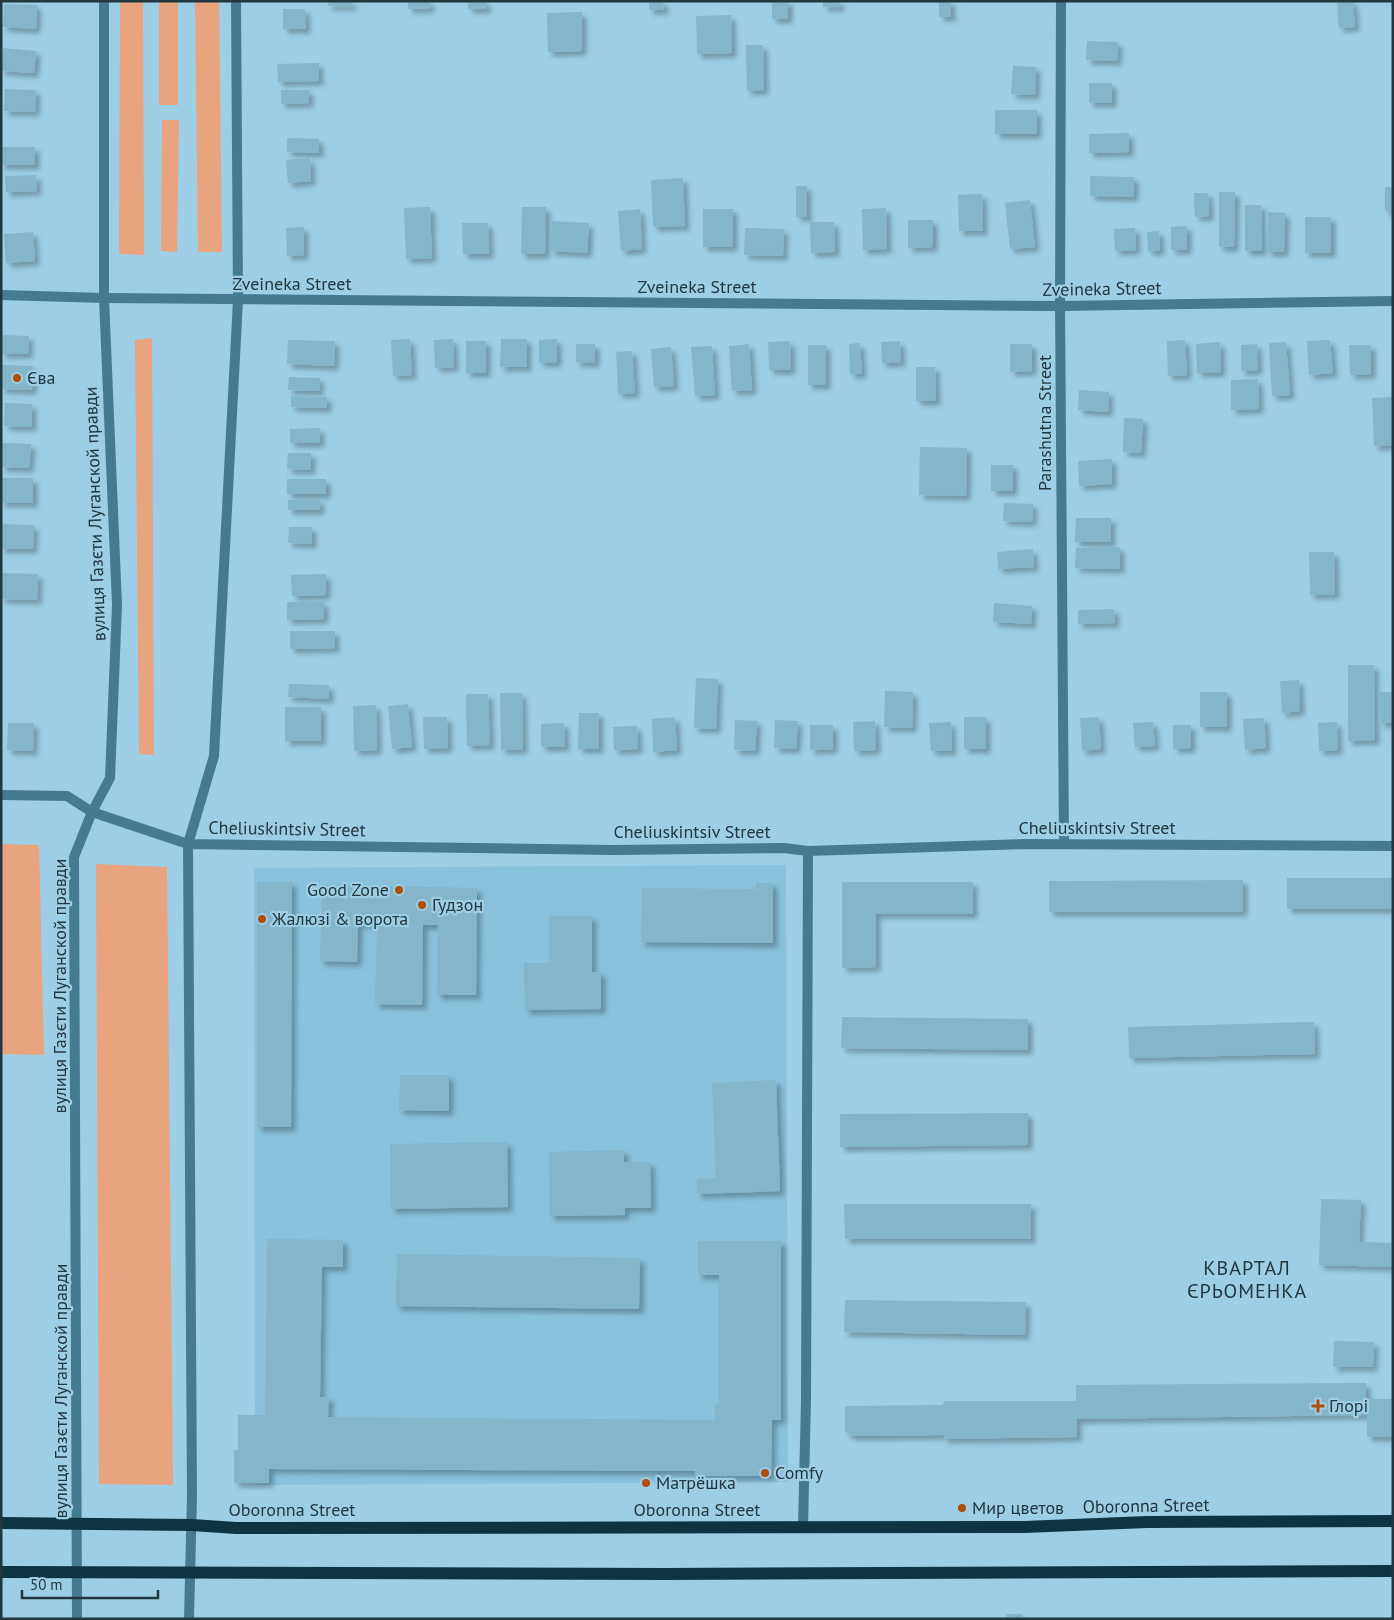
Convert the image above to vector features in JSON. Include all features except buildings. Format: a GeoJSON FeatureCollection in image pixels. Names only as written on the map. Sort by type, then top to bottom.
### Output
{"type":"FeatureCollection","features":[{"type":"Feature","properties":{"kind":"main road","name":"Oboronna Street"},"geometry":{"type":"LineString","coordinates":[[1,1523],[192,1525],[236,1528],[1024,1527],[1147,1522],[1393,1521]]}},
{"type":"Feature","properties":{"kind":"main road"},"geometry":{"type":"LineString","coordinates":[[1,1572],[665,1574],[1393,1571]]}},
{"type":"Feature","properties":{"kind":"street","name":"вулиця Газєти Луганской правди"},"geometry":{"type":"LineString","coordinates":[[77,1619],[74,857],[92,812],[110,778],[117,605],[104,298],[104,1]]}},
{"type":"Feature","properties":{"kind":"street"},"geometry":{"type":"LineString","coordinates":[[189,1619],[192,1525],[188,844],[214,756],[238,300],[236,1]]}},
{"type":"Feature","properties":{"kind":"street","name":"Parashutna Street"},"geometry":{"type":"LineString","coordinates":[[1061,1],[1060,306],[1064,844]]}},
{"type":"Feature","properties":{"kind":"street","name":"Zveineka Street"},"geometry":{"type":"LineString","coordinates":[[1,295],[238,300],[1060,306],[1393,301]]}},
{"type":"Feature","properties":{"kind":"street","name":"Cheliuskintsiv Street"},"geometry":{"type":"LineString","coordinates":[[1,795],[67,796],[92,812],[188,844],[614,850],[784,848],[808,851],[1064,844],[1393,846]]}},
{"type":"Feature","properties":{"kind":"street"},"geometry":{"type":"LineString","coordinates":[[803,1527],[806,1400],[808,851]]}},
{"type":"Feature","properties":{"kind":"shaded area"},"geometry":{"type":"Polygon","coordinates":[[[120,1],[143,1],[144,255],[119,254],[120,1]]]}},
{"type":"Feature","properties":{"kind":"shaded area"},"geometry":{"type":"Polygon","coordinates":[[[159,1],[178,1],[178,105],[159,105],[159,1]]]}},
{"type":"Feature","properties":{"kind":"shaded area"},"geometry":{"type":"Polygon","coordinates":[[[195,1],[219,1],[222,252],[198,252],[195,1]]]}},
{"type":"Feature","properties":{"kind":"shaded area"},"geometry":{"type":"Polygon","coordinates":[[[162,120],[179,120],[177,252],[161,251],[162,120]]]}},
{"type":"Feature","properties":{"kind":"shaded area"},"geometry":{"type":"Polygon","coordinates":[[[152,338],[154,755],[139,754],[135,340],[152,338]]]}},
{"type":"Feature","properties":{"kind":"shaded area"},"geometry":{"type":"Polygon","coordinates":[[[1,844],[39,845],[44,1055],[1,1054],[1,844]]]}},
{"type":"Feature","properties":{"kind":"shaded area"},"geometry":{"type":"Polygon","coordinates":[[[96,864],[167,867],[173,1485],[99,1484],[96,864]]]}},
{"type":"Feature","properties":{"kind":"shaded area"},"geometry":{"type":"Polygon","coordinates":[[[786,865],[788,1482],[255,1485],[254,868],[786,865]]]}},
{"type":"Feature","properties":{"kind":"place","name":"Єва"},"geometry":{"type":"Point","coordinates":[17,378]}},
{"type":"Feature","properties":{"kind":"place","name":"Good Zone"},"geometry":{"type":"Point","coordinates":[399,890]}},
{"type":"Feature","properties":{"kind":"place","name":"Гудзон"},"geometry":{"type":"Point","coordinates":[422,905]}},
{"type":"Feature","properties":{"kind":"place","name":"Жалюзі & ворота"},"geometry":{"type":"Point","coordinates":[262,919]}},
{"type":"Feature","properties":{"kind":"place","name":"Глорі"},"geometry":{"type":"Point","coordinates":[1318,1406]}},
{"type":"Feature","properties":{"kind":"place","name":"Comfy"},"geometry":{"type":"Point","coordinates":[765,1473]}},
{"type":"Feature","properties":{"kind":"place","name":"Матрёшка"},"geometry":{"type":"Point","coordinates":[646,1483]}},
{"type":"Feature","properties":{"kind":"place","name":"Мир цветов"},"geometry":{"type":"Point","coordinates":[962,1508]}},
{"type":"Feature","properties":{"kind":"district","name":"КВАРТАЛ ЄРЬОМЕНКА"},"geometry":{"type":"Point","coordinates":[1247,1280]}}]}
